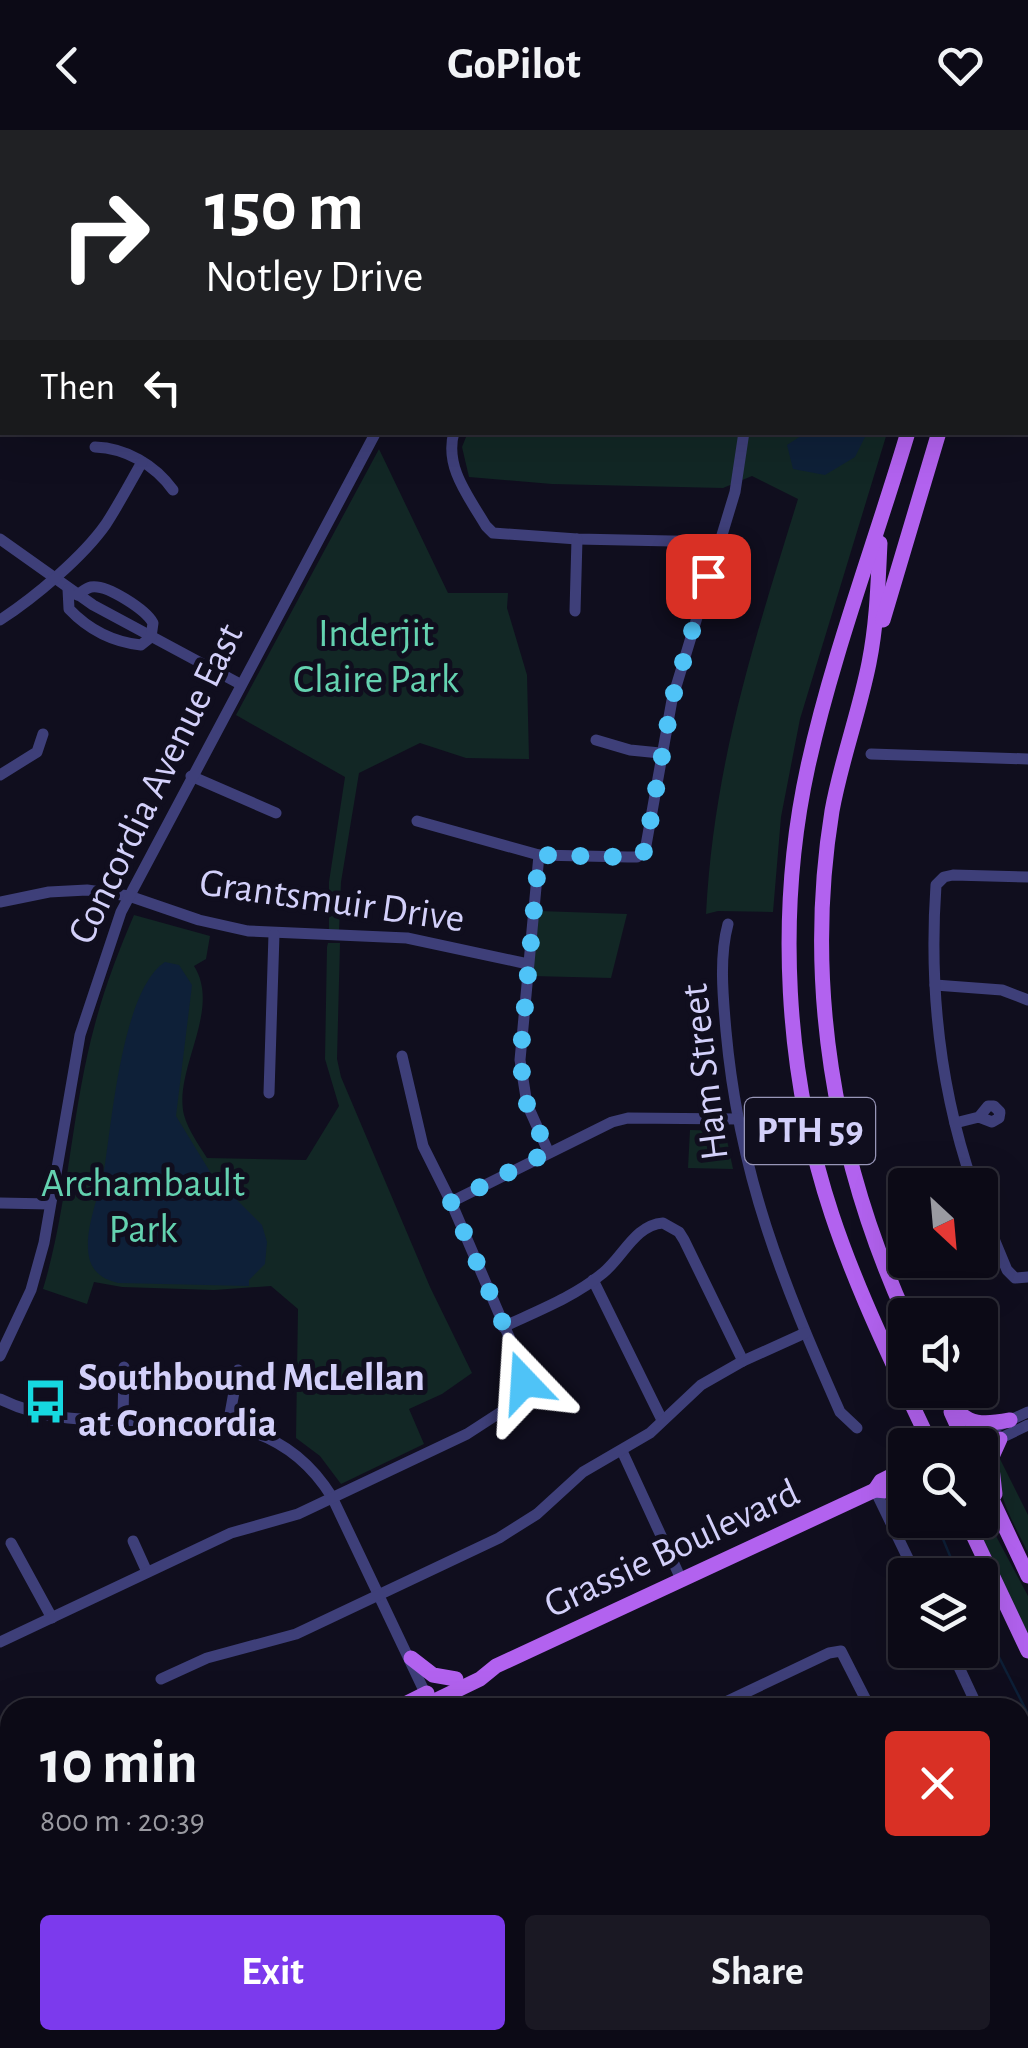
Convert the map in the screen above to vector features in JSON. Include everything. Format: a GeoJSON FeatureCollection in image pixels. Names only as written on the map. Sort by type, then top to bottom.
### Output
{"type":"FeatureCollection","features":[{"type":"Feature","properties":{"kind":"main road","name":"PTH 59"},"geometry":{"type":"LineString","coordinates":[[888,1352],[859,1290],[819,1170],[798,1062],[790,966],[793,875],[807,771],[830,683],[907,435]]}},
{"type":"Feature","properties":{"kind":"main road"},"geometry":{"type":"LineString","coordinates":[[868,666],[938,435]]}},
{"type":"Feature","properties":{"kind":"main road","name":"PTH 59"},"geometry":{"type":"LineString","coordinates":[[881,519],[878,611],[832,812],[822,926],[824,1016],[833,1084],[856,1186],[898,1298]]}},
{"type":"Feature","properties":{"kind":"main road"},"geometry":{"type":"LineString","coordinates":[[956,1408],[965,1419],[984,1425],[1010,1420]]}},
{"type":"Feature","properties":{"kind":"main road"},"geometry":{"type":"LineString","coordinates":[[1000,1439],[991,1466],[1000,1517]]}},
{"type":"Feature","properties":{"kind":"main road","name":"Grassie Boulevard"},"geometry":{"type":"LineString","coordinates":[[433,1698],[456,1679],[496,1666],[875,1490],[881,1480],[888,1479]]}},
{"type":"Feature","properties":{"kind":"main road"},"geometry":{"type":"LineString","coordinates":[[998,1513],[1028,1576]]}},
{"type":"Feature","properties":{"kind":"main road"},"geometry":{"type":"LineString","coordinates":[[974,1538],[1028,1652]]}},
{"type":"Feature","properties":{"kind":"main road"},"geometry":{"type":"LineString","coordinates":[[411,1658],[433,1675],[456,1679]]}},
{"type":"Feature","properties":{"kind":"main road","name":"Grassie Boulevard"},"geometry":{"type":"LineString","coordinates":[[438,1698],[480,1679],[496,1666]]}},
{"type":"Feature","properties":{"kind":"street","name":"Concordia Avenue East"},"geometry":{"type":"LineString","coordinates":[[0,1356],[32,1290],[80,1035],[104,955],[129,896],[191,776],[374,435]]}},
{"type":"Feature","properties":{"kind":"street"},"geometry":{"type":"LineString","coordinates":[[453,435],[451,461],[488,530],[577,539],[719,542]]}},
{"type":"Feature","properties":{"kind":"street"},"geometry":{"type":"LineString","coordinates":[[416,821],[539,855],[642,854],[648,842],[672,700],[735,492],[744,435]]}},
{"type":"Feature","properties":{"kind":"street"},"geometry":{"type":"LineString","coordinates":[[95,447],[114,448],[159,471],[173,490]]}},
{"type":"Feature","properties":{"kind":"street"},"geometry":{"type":"LineString","coordinates":[[0,620],[86,549],[142,462]]}},
{"type":"Feature","properties":{"kind":"street"},"geometry":{"type":"LineString","coordinates":[[0,539],[73,592],[240,684]]}},
{"type":"Feature","properties":{"kind":"street"},"geometry":{"type":"LineString","coordinates":[[575,611],[577,539]]}},
{"type":"Feature","properties":{"kind":"street"},"geometry":{"type":"LineString","coordinates":[[99,587],[144,610],[153,623],[152,637],[141,645],[122,643],[82,622],[69,609],[73,592],[99,587]]}},
{"type":"Feature","properties":{"kind":"street"},"geometry":{"type":"LineString","coordinates":[[0,775],[37,752],[43,734]]}},
{"type":"Feature","properties":{"kind":"street"},"geometry":{"type":"LineString","coordinates":[[596,740],[630,750],[660,753]]}},
{"type":"Feature","properties":{"kind":"street"},"geometry":{"type":"LineString","coordinates":[[871,754],[1028,759]]}},
{"type":"Feature","properties":{"kind":"street"},"geometry":{"type":"LineString","coordinates":[[191,776],[276,813]]}},
{"type":"Feature","properties":{"kind":"street"},"geometry":{"type":"LineString","coordinates":[[539,855],[521,1033],[521,1073],[527,1104],[548,1152]]}},
{"type":"Feature","properties":{"kind":"street"},"geometry":{"type":"LineString","coordinates":[[968,1168],[941,1049],[935,985],[938,880],[953,875],[1028,876]]}},
{"type":"Feature","properties":{"kind":"street","name":"Grantsmuir Drive"},"geometry":{"type":"LineString","coordinates":[[0,902],[49,892],[87,890],[129,896],[200,920],[274,934],[408,938],[528,964]]}},
{"type":"Feature","properties":{"kind":"street","name":"Ham Street"},"geometry":{"type":"LineString","coordinates":[[728,924],[724,939],[724,1008],[738,1119],[766,1234],[840,1412],[856,1428]]}},
{"type":"Feature","properties":{"kind":"street"},"geometry":{"type":"LineString","coordinates":[[269,1094],[274,934]]}},
{"type":"Feature","properties":{"kind":"street"},"geometry":{"type":"LineString","coordinates":[[935,985],[1002,990],[1028,1000]]}},
{"type":"Feature","properties":{"kind":"street"},"geometry":{"type":"LineString","coordinates":[[0,1642],[231,1533],[283,1519],[467,1434],[504,1410],[521,1390],[522,1368],[423,1146],[402,1056]]}},
{"type":"Feature","properties":{"kind":"street"},"geometry":{"type":"LineString","coordinates":[[955,1123],[980,1117]]}},
{"type":"Feature","properties":{"kind":"street"},"geometry":{"type":"LineString","coordinates":[[451,1202],[612,1122],[628,1118],[738,1119]]}},
{"type":"Feature","properties":{"kind":"street"},"geometry":{"type":"LineString","coordinates":[[0,1203],[50,1204]]}},
{"type":"Feature","properties":{"kind":"street"},"geometry":{"type":"LineString","coordinates":[[503,1328],[593,1280],[616,1262],[640,1232],[656,1223],[671,1226],[684,1240],[743,1361]]}},
{"type":"Feature","properties":{"kind":"street"},"geometry":{"type":"LineString","coordinates":[[998,1248],[1015,1278],[1028,1278]]}},
{"type":"Feature","properties":{"kind":"street"},"geometry":{"type":"LineString","coordinates":[[593,1280],[662,1420]]}},
{"type":"Feature","properties":{"kind":"street"},"geometry":{"type":"LineString","coordinates":[[161,1679],[208,1658],[296,1634],[516,1529],[582,1472],[650,1433],[701,1385],[743,1361],[805,1334]]}},
{"type":"Feature","properties":{"kind":"street"},"geometry":{"type":"LineString","coordinates":[[123,1419],[124,1368]]}},
{"type":"Feature","properties":{"kind":"street"},"geometry":{"type":"LineString","coordinates":[[228,1424],[238,1370]]}},
{"type":"Feature","properties":{"kind":"street"},"geometry":{"type":"LineString","coordinates":[[0,1399],[45,1415],[228,1424],[278,1443],[304,1462],[332,1497],[411,1658],[425,1698]]}},
{"type":"Feature","properties":{"kind":"street"},"geometry":{"type":"LineString","coordinates":[[996,1428],[1028,1412]]}},
{"type":"Feature","properties":{"kind":"street"},"geometry":{"type":"LineString","coordinates":[[1000,1439],[1028,1425]]}},
{"type":"Feature","properties":{"kind":"street"},"geometry":{"type":"LineString","coordinates":[[622,1451],[681,1580]]}},
{"type":"Feature","properties":{"kind":"street"},"geometry":{"type":"LineString","coordinates":[[875,1490],[908,1558]]}},
{"type":"Feature","properties":{"kind":"street"},"geometry":{"type":"LineString","coordinates":[[133,1541],[147,1572]]}},
{"type":"Feature","properties":{"kind":"street"},"geometry":{"type":"LineString","coordinates":[[11,1543],[52,1618]]}},
{"type":"Feature","properties":{"kind":"street"},"geometry":{"type":"LineString","coordinates":[[734,1698],[829,1652],[841,1651],[865,1698]]}},
{"type":"Feature","properties":{"kind":"street"},"geometry":{"type":"LineString","coordinates":[[959,1668],[973,1698]]}},
{"type":"Feature","properties":{"kind":"green space"},"geometry":{"type":"Polygon","coordinates":[[[467,435],[886,435],[800,719],[781,817],[773,912],[706,914],[718,806],[738,704],[798,499],[752,476],[723,488],[552,484],[469,477],[462,447],[467,435]]]}},
{"type":"Feature","properties":{"kind":"green space","name":"Inderjit Claire Park"},"geometry":{"type":"Polygon","coordinates":[[[379,449],[448,593],[508,593],[507,608],[527,675],[529,759],[466,758],[420,743],[359,773],[341,882],[339,931],[329,931],[329,882],[345,777],[236,715],[379,449]]]}},
{"type":"Feature","properties":{"kind":"green space"},"geometry":{"type":"Polygon","coordinates":[[[539,911],[627,914],[611,978],[532,976],[539,911]]]}},
{"type":"Feature","properties":{"kind":"green space","name":"Archambault Park"},"geometry":{"type":"Polygon","coordinates":[[[134,915],[210,936],[206,959],[194,966],[203,1002],[182,1097],[186,1121],[207,1158],[306,1160],[339,1106],[325,1059],[327,947],[328,943],[340,943],[337,1059],[341,1077],[430,1287],[472,1373],[442,1394],[409,1409],[424,1444],[341,1484],[320,1456],[296,1438],[298,1309],[271,1286],[214,1290],[122,1287],[94,1282],[87,1304],[43,1289],[59,1224],[87,1057],[108,982],[134,915]]]}},
{"type":"Feature","properties":{"kind":"green space"},"geometry":{"type":"Polygon","coordinates":[[[690,1130],[725,1131],[733,1169],[688,1168],[690,1130]]]}},
{"type":"Feature","properties":{"kind":"green space"},"geometry":{"type":"Polygon","coordinates":[[[999,1457],[1028,1515],[1028,1553],[1002,1495],[999,1457]]]}},
{"type":"Feature","properties":{"kind":"green space"},"geometry":{"type":"Polygon","coordinates":[[[980,1538],[997,1538],[1028,1596],[1028,1640],[998,1577],[998,1558],[989,1558],[980,1538]]]}},
{"type":"Feature","properties":{"kind":"water"},"geometry":{"type":"Polygon","coordinates":[[[802,435],[866,435],[855,457],[825,475],[793,469],[787,445],[802,435]]]}},
{"type":"Feature","properties":{"kind":"water"},"geometry":{"type":"Polygon","coordinates":[[[165,962],[179,965],[192,985],[176,1116],[212,1175],[262,1225],[267,1242],[265,1264],[249,1280],[249,1286],[118,1283],[101,1276],[90,1261],[90,1228],[104,1171],[121,1059],[138,1000],[150,977],[165,962]]]}},
{"type":"Feature","properties":{"kind":"waterway"},"geometry":{"type":"LineString","coordinates":[[943,1538],[951,1558]]}},
{"type":"Feature","properties":{"kind":"waterway"},"geometry":{"type":"LineString","coordinates":[[998,1655],[1020,1698]]}},
{"type":"Feature","properties":{"kind":"place","name":"Southbound McLellan at Concordia"},"geometry":{"type":"Point","coordinates":[45,1401]}},
{"type":"Feature","properties":{"kind":"route"},"geometry":{"type":"LineString","coordinates":[[524,1382],[522,1368],[451,1202],[548,1152],[527,1104],[520,1060],[539,855],[628,857],[645,851],[672,700],[708,576]]}}]}
